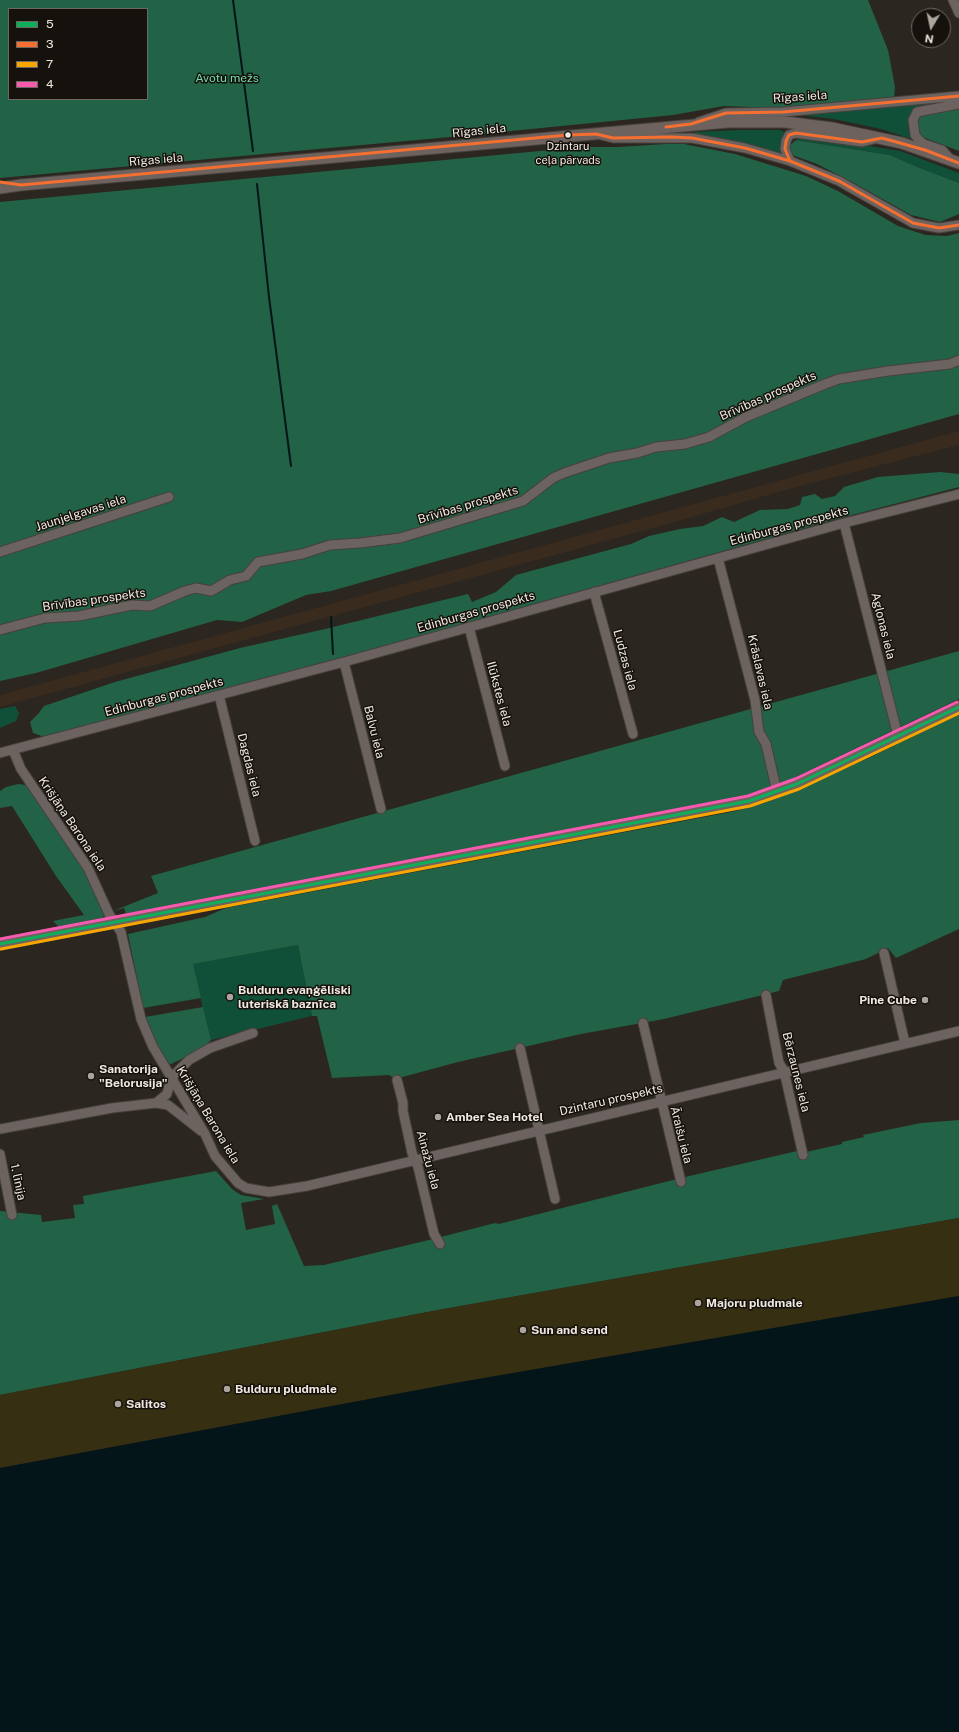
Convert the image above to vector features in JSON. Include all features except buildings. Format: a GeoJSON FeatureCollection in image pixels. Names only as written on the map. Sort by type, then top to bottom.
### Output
{"type":"FeatureCollection","features":[{"type":"Feature","properties":{"kind":"main road"},"geometry":{"type":"LineString","coordinates":[[691,124],[728,122],[785,122],[832,128],[882,138],[954,161]]}},
{"type":"Feature","properties":{"kind":"main road","name":"Rīgas iela"},"geometry":{"type":"LineString","coordinates":[[0,188],[691,124]]}},
{"type":"Feature","properties":{"kind":"main road"},"geometry":{"type":"LineString","coordinates":[[0,944],[750,801],[778,792],[959,707]]}},
{"type":"Feature","properties":{"kind":"street"},"geometry":{"type":"LineString","coordinates":[[953,0],[959,13]]}},
{"type":"Feature","properties":{"kind":"street","name":"Rīgas iela"},"geometry":{"type":"LineString","coordinates":[[691,124],[726,113],[783,112],[959,96]]}},
{"type":"Feature","properties":{"kind":"street"},"geometry":{"type":"LineString","coordinates":[[954,161],[942,150],[924,144],[919,140],[915,135],[913,120],[918,112],[959,104]]}},
{"type":"Feature","properties":{"kind":"street"},"geometry":{"type":"LineString","coordinates":[[790,161],[785,149],[786,141],[789,135],[796,133],[862,142],[882,138]]}},
{"type":"Feature","properties":{"kind":"street"},"geometry":{"type":"LineString","coordinates":[[596,134],[613,138],[692,138],[745,148],[790,161],[839,181],[913,223],[939,228],[959,225]]}},
{"type":"Feature","properties":{"kind":"street"},"geometry":{"type":"LineString","coordinates":[[0,182],[21,185]]}},
{"type":"Feature","properties":{"kind":"street","name":"Brīvības prospekts"},"geometry":{"type":"LineString","coordinates":[[0,630],[45,618],[79,616],[132,605],[150,606],[191,589],[196,588],[211,591],[230,580],[246,576],[258,562],[264,560],[302,554],[330,545],[400,538],[523,501],[553,478],[609,458],[656,447],[684,444],[709,437],[746,417],[838,379],[888,371],[950,364],[959,360]]}},
{"type":"Feature","properties":{"kind":"street","name":"Edinburgas prospekts"},"geometry":{"type":"LineString","coordinates":[[0,753],[344,662],[844,523],[959,494]]}},
{"type":"Feature","properties":{"kind":"street","name":"Jaunjelgavas iela"},"geometry":{"type":"LineString","coordinates":[[0,552],[169,497]]}},
{"type":"Feature","properties":{"kind":"street","name":"Aglonas iela"},"geometry":{"type":"LineString","coordinates":[[844,523],[898,736]]}},
{"type":"Feature","properties":{"kind":"street","name":"Krāslavas iela"},"geometry":{"type":"LineString","coordinates":[[718,558],[754,693],[759,732],[766,744],[778,792]]}},
{"type":"Feature","properties":{"kind":"street","name":"Ludzas iela"},"geometry":{"type":"LineString","coordinates":[[594,592],[633,734]]}},
{"type":"Feature","properties":{"kind":"street","name":"Ilūkstes iela"},"geometry":{"type":"LineString","coordinates":[[469,627],[505,766]]}},
{"type":"Feature","properties":{"kind":"street","name":"Balvu iela"},"geometry":{"type":"LineString","coordinates":[[344,662],[381,809]]}},
{"type":"Feature","properties":{"kind":"street","name":"Dagdas iela"},"geometry":{"type":"LineString","coordinates":[[219,695],[255,841]]}},
{"type":"Feature","properties":{"kind":"street","name":"Krišjāņa Barona iela"},"geometry":{"type":"LineString","coordinates":[[12,750],[19,767],[88,868],[109,914],[121,932],[141,1018],[153,1047],[206,1134],[215,1156],[238,1183],[246,1188],[269,1192]]}},
{"type":"Feature","properties":{"kind":"street"},"geometry":{"type":"LineString","coordinates":[[884,953],[905,1043]]}},
{"type":"Feature","properties":{"kind":"street","name":"Bērzaunes iela"},"geometry":{"type":"LineString","coordinates":[[766,995],[779,1063],[784,1071],[803,1155]]}},
{"type":"Feature","properties":{"kind":"street","name":"Āraišu iela"},"geometry":{"type":"LineString","coordinates":[[643,1023],[680,1182]]}},
{"type":"Feature","properties":{"kind":"street","name":"Dzintaru prospekts"},"geometry":{"type":"LineString","coordinates":[[269,1192],[307,1186],[784,1071],[959,1031]]}},
{"type":"Feature","properties":{"kind":"street"},"geometry":{"type":"LineString","coordinates":[[156,1103],[167,1094],[171,1078],[189,1060],[210,1048],[253,1033]]}},
{"type":"Feature","properties":{"kind":"street"},"geometry":{"type":"LineString","coordinates":[[520,1048],[555,1199]]}},
{"type":"Feature","properties":{"kind":"street","name":"Ainažu iela"},"geometry":{"type":"LineString","coordinates":[[398,1080],[412,1153],[434,1234],[440,1244]]}},
{"type":"Feature","properties":{"kind":"street"},"geometry":{"type":"LineString","coordinates":[[0,1129],[112,1108],[156,1103],[168,1106],[206,1134]]}},
{"type":"Feature","properties":{"kind":"street","name":"1. līnija"},"geometry":{"type":"LineString","coordinates":[[0,1154],[12,1215]]}},
{"type":"Feature","properties":{"kind":"shaded area"},"geometry":{"type":"Polygon","coordinates":[[[959,431],[959,445],[796,487],[657,527],[0,707],[0,695],[959,431]]]}},
{"type":"Feature","properties":{"kind":"shaded area"},"geometry":{"type":"Polygon","coordinates":[[[959,1296],[959,1732],[0,1732],[0,1468],[455,1383],[959,1296]]]}},
{"type":"Feature","properties":{"kind":"green space","name":"Avotu mežs"},"geometry":{"type":"Polygon","coordinates":[[[0,0],[868,0],[888,50],[895,87],[894,98],[778,108],[724,106],[673,115],[0,178],[0,0]]]}},
{"type":"Feature","properties":{"kind":"green space"},"geometry":{"type":"Polygon","coordinates":[[[959,100],[920,107],[912,112],[908,126],[912,139],[881,129],[834,119],[800,115],[959,100]]]}},
{"type":"Feature","properties":{"kind":"green space"},"geometry":{"type":"Polygon","coordinates":[[[959,107],[959,151],[920,136],[915,127],[918,119],[923,113],[959,107]]]}},
{"type":"Feature","properties":{"kind":"green space"},"geometry":{"type":"Polygon","coordinates":[[[780,130],[784,132],[780,144],[781,153],[777,155],[693,136],[695,132],[780,130]]]}},
{"type":"Feature","properties":{"kind":"green space"},"geometry":{"type":"Polygon","coordinates":[[[808,136],[900,151],[959,173],[959,183],[890,155],[796,140],[800,137],[808,136]]]}},
{"type":"Feature","properties":{"kind":"green space"},"geometry":{"type":"Polygon","coordinates":[[[796,140],[890,155],[959,183],[959,214],[940,222],[911,215],[817,164],[792,155],[788,147],[796,140]]]}},
{"type":"Feature","properties":{"kind":"green space"},"geometry":{"type":"Polygon","coordinates":[[[684,144],[735,154],[806,176],[838,191],[898,226],[926,235],[947,236],[959,233],[959,414],[331,591],[306,595],[242,622],[217,620],[36,673],[0,681],[0,202],[582,147],[618,147],[684,144]]]}},
{"type":"Feature","properties":{"kind":"green space"},"geometry":{"type":"Polygon","coordinates":[[[940,472],[959,474],[959,487],[833,520],[347,657],[45,737],[33,733],[30,722],[44,706],[115,682],[240,648],[468,594],[472,602],[496,592],[516,575],[631,544],[649,536],[680,529],[703,526],[722,517],[734,522],[760,510],[788,509],[800,505],[802,497],[815,494],[822,499],[835,496],[844,487],[878,477],[940,472]]]}},
{"type":"Feature","properties":{"kind":"green space"},"geometry":{"type":"Polygon","coordinates":[[[959,651],[959,699],[779,785],[723,803],[126,914],[124,908],[113,911],[158,893],[151,876],[959,651]]]}},
{"type":"Feature","properties":{"kind":"green space"},"geometry":{"type":"Polygon","coordinates":[[[15,706],[19,713],[16,721],[0,728],[0,709],[15,706]]]}},
{"type":"Feature","properties":{"kind":"green space"},"geometry":{"type":"Polygon","coordinates":[[[959,714],[959,929],[896,958],[888,948],[866,959],[783,980],[779,991],[664,1019],[581,1034],[458,1062],[395,1079],[389,1075],[332,1078],[317,1016],[312,1016],[298,945],[193,964],[201,998],[143,1008],[128,934],[205,917],[226,908],[736,811],[764,803],[811,784],[959,714]]]}},
{"type":"Feature","properties":{"kind":"green space"},"geometry":{"type":"Polygon","coordinates":[[[18,784],[26,785],[85,867],[105,915],[102,918],[59,927],[53,921],[84,915],[56,876],[12,806],[0,808],[0,791],[6,787],[18,784]]]}},
{"type":"Feature","properties":{"kind":"green space"},"geometry":{"type":"Polygon","coordinates":[[[298,945],[312,1016],[211,1040],[192,964],[298,945]]]}},
{"type":"Feature","properties":{"kind":"green space"},"geometry":{"type":"Polygon","coordinates":[[[203,1007],[211,1040],[202,1049],[167,1066],[145,1017],[203,1007]]]}},
{"type":"Feature","properties":{"kind":"green space"},"geometry":{"type":"Polygon","coordinates":[[[959,1120],[959,1218],[438,1310],[0,1395],[0,1211],[41,1215],[42,1222],[75,1218],[73,1205],[84,1204],[83,1196],[216,1171],[232,1189],[241,1195],[264,1199],[241,1203],[246,1230],[275,1224],[272,1206],[277,1204],[304,1266],[324,1265],[495,1223],[499,1224],[685,1177],[797,1151],[806,1152],[842,1144],[842,1142],[864,1137],[863,1135],[921,1123],[959,1120]]]}},
{"type":"Feature","properties":{"kind":"sand"},"geometry":{"type":"Polygon","coordinates":[[[959,1218],[959,1296],[455,1383],[0,1468],[0,1395],[438,1310],[959,1218]]]}},
{"type":"Feature","properties":{"kind":"waterway"},"geometry":{"type":"LineString","coordinates":[[233,0],[253,151]]}},
{"type":"Feature","properties":{"kind":"waterway"},"geometry":{"type":"LineString","coordinates":[[257,184],[269,297],[291,466]]}},
{"type":"Feature","properties":{"kind":"waterway"},"geometry":{"type":"LineString","coordinates":[[331,617],[333,654]]}},
{"type":"Feature","properties":{"kind":"transit line","name":"3"},"geometry":{"type":"LineString","coordinates":[[666,127],[691,124],[726,113],[783,112],[959,96]]}},
{"type":"Feature","properties":{"kind":"transit line","name":"3"},"geometry":{"type":"LineString","coordinates":[[790,161],[785,149],[786,141],[789,135],[796,133],[862,142],[882,138],[925,150],[959,163]]}},
{"type":"Feature","properties":{"kind":"transit line","name":"3"},"geometry":{"type":"LineString","coordinates":[[0,182],[21,185],[568,135],[596,134],[613,138],[671,137],[692,138],[745,148],[790,161],[839,181],[913,223],[939,228],[959,225]]}},
{"type":"Feature","properties":{"kind":"transit line","name":"4"},"geometry":{"type":"LineString","coordinates":[[0,939],[748,796],[795,779],[957,702]]}},
{"type":"Feature","properties":{"kind":"transit line","name":"5"},"geometry":{"type":"LineString","coordinates":[[0,944],[749,801],[797,784],[959,707]]}},
{"type":"Feature","properties":{"kind":"transit line","name":"7"},"geometry":{"type":"LineString","coordinates":[[1,949],[750,806],[799,789],[959,713]]}},
{"type":"Feature","properties":{"kind":"place","name":"Dzintaru ceļa pārvads"},"geometry":{"type":"Point","coordinates":[568,135]}},
{"type":"Feature","properties":{"kind":"place","name":"Bulduru evaņģēliski luteriskā baznīca"},"geometry":{"type":"Point","coordinates":[230,997]}},
{"type":"Feature","properties":{"kind":"place","name":"Pine Cube"},"geometry":{"type":"Point","coordinates":[925,1000]}},
{"type":"Feature","properties":{"kind":"place","name":"Sanatorija \"Belorusija\""},"geometry":{"type":"Point","coordinates":[91,1076]}},
{"type":"Feature","properties":{"kind":"place","name":"Amber Sea Hotel"},"geometry":{"type":"Point","coordinates":[438,1117]}},
{"type":"Feature","properties":{"kind":"place","name":"Majoru pludmale"},"geometry":{"type":"Point","coordinates":[698,1303]}},
{"type":"Feature","properties":{"kind":"place","name":"Sun and send"},"geometry":{"type":"Point","coordinates":[523,1330]}},
{"type":"Feature","properties":{"kind":"place","name":"Bulduru pludmale"},"geometry":{"type":"Point","coordinates":[227,1389]}},
{"type":"Feature","properties":{"kind":"place","name":"Salitos"},"geometry":{"type":"Point","coordinates":[118,1404]}}]}
